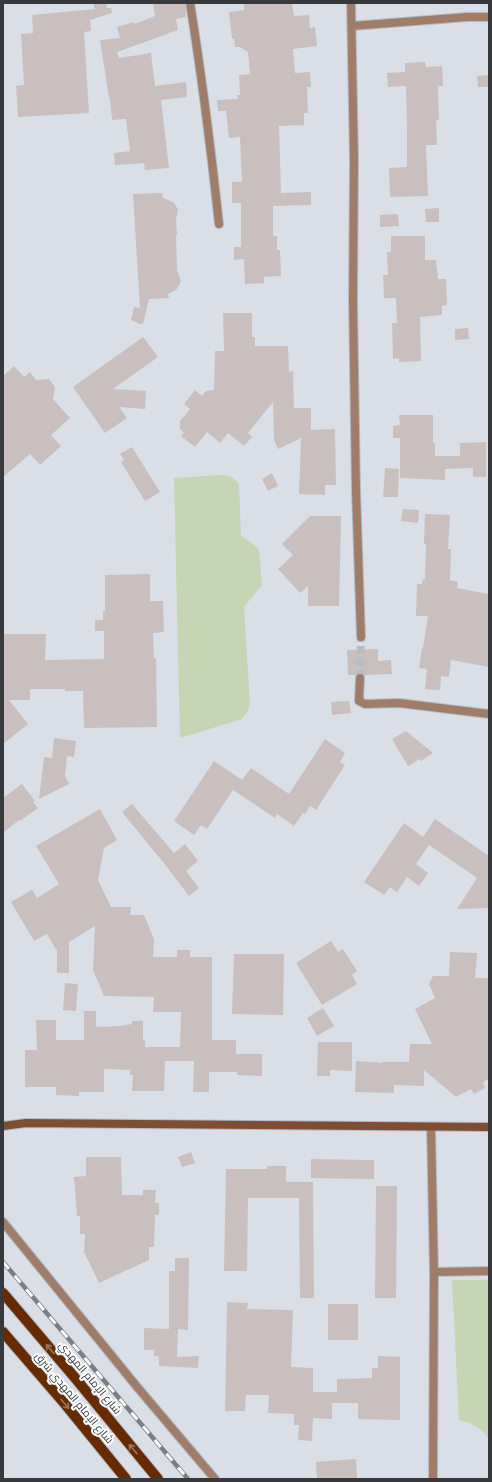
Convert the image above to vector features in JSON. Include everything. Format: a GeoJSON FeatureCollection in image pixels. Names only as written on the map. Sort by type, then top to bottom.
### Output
{"type":"FeatureCollection","features":[{"type":"Feature","properties":{"kind":"main road"},"geometry":{"type":"LineString","coordinates":[[3,1126],[26,1123],[489,1127]]}},
{"type":"Feature","properties":{"kind":"main road","name":"شارع الإمام المهدي"},"geometry":{"type":"LineString","coordinates":[[3,1293],[158,1479]]}},
{"type":"Feature","properties":{"kind":"main road","name":"شارع الإمام المهدي شرق"},"geometry":{"type":"LineString","coordinates":[[3,1332],[65,1404],[126,1479]]}},
{"type":"Feature","properties":{"kind":"street"},"geometry":{"type":"LineString","coordinates":[[190,3],[200,63],[219,224]]}},
{"type":"Feature","properties":{"kind":"street"},"geometry":{"type":"LineString","coordinates":[[351,3],[354,160],[353,301],[355,460],[361,637]]}},
{"type":"Feature","properties":{"kind":"street"},"geometry":{"type":"LineString","coordinates":[[352,26],[467,17],[489,17]]}},
{"type":"Feature","properties":{"kind":"street"},"geometry":{"type":"LineString","coordinates":[[360,678],[359,702],[365,704],[399,703],[489,714]]}},
{"type":"Feature","properties":{"kind":"street"},"geometry":{"type":"LineString","coordinates":[[431,1127],[434,1272],[433,1479]]}},
{"type":"Feature","properties":{"kind":"street"},"geometry":{"type":"LineString","coordinates":[[3,1222],[215,1479]]}},
{"type":"Feature","properties":{"kind":"street"},"geometry":{"type":"LineString","coordinates":[[434,1272],[489,1271]]}},
{"type":"Feature","properties":{"kind":"green space"},"geometry":{"type":"Polygon","coordinates":[[[220,475],[231,477],[239,484],[241,535],[259,549],[262,585],[244,607],[250,704],[242,719],[180,738],[174,478],[220,475]]]}},
{"type":"Feature","properties":{"kind":"green space"},"geometry":{"type":"Polygon","coordinates":[[[452,1280],[489,1280],[489,1439],[483,1431],[476,1426],[459,1420],[452,1280]]]}},
{"type":"Feature","properties":{"kind":"building"},"geometry":{"type":"Polygon","coordinates":[[[93,3],[106,3],[107,8],[111,8],[112,13],[90,20],[91,31],[84,32],[89,113],[18,117],[16,86],[24,85],[21,34],[33,33],[32,15],[95,9],[93,3]]]}},
{"type":"Feature","properties":{"kind":"building"},"geometry":{"type":"Polygon","coordinates":[[[153,3],[185,3],[186,17],[176,19],[178,30],[117,52],[119,58],[151,53],[155,86],[186,82],[187,97],[161,100],[169,168],[145,170],[144,163],[115,165],[114,153],[130,151],[126,119],[112,120],[110,98],[100,40],[120,38],[117,27],[134,22],[135,24],[155,16],[153,3]]]}},
{"type":"Feature","properties":{"kind":"building"},"geometry":{"type":"Polygon","coordinates":[[[244,3],[292,3],[294,16],[309,15],[310,28],[315,27],[317,46],[293,49],[295,73],[310,72],[311,87],[307,87],[308,113],[304,113],[304,125],[279,126],[281,193],[311,192],[311,205],[273,206],[273,236],[277,236],[277,250],[280,250],[281,276],[264,277],[264,283],[245,284],[244,259],[234,260],[234,247],[241,247],[241,203],[232,203],[232,182],[242,182],[240,137],[229,138],[226,111],[218,111],[217,100],[238,99],[237,95],[240,95],[239,75],[250,74],[248,52],[240,47],[235,47],[234,39],[232,39],[229,12],[244,10],[244,3]]]}},
{"type":"Feature","properties":{"kind":"building"},"geometry":{"type":"Polygon","coordinates":[[[425,62],[426,67],[442,66],[443,86],[438,86],[439,120],[436,120],[437,145],[426,145],[428,196],[390,197],[389,168],[407,167],[407,126],[406,86],[388,87],[387,73],[405,72],[405,63],[425,62]]]}},
{"type":"Feature","properties":{"kind":"building"},"geometry":{"type":"Polygon","coordinates":[[[489,75],[489,87],[478,87],[477,76],[489,75]]]}},
{"type":"Feature","properties":{"kind":"building"},"geometry":{"type":"Polygon","coordinates":[[[162,193],[163,198],[173,202],[178,209],[176,220],[177,271],[181,282],[176,290],[168,294],[169,298],[149,299],[143,324],[140,324],[131,320],[134,307],[140,308],[133,194],[162,193]]]}},
{"type":"Feature","properties":{"kind":"building"},"geometry":{"type":"Polygon","coordinates":[[[439,208],[439,222],[426,222],[425,209],[439,208]]]}},
{"type":"Feature","properties":{"kind":"building"},"geometry":{"type":"Polygon","coordinates":[[[398,214],[399,226],[380,227],[380,215],[398,214]]]}},
{"type":"Feature","properties":{"kind":"building"},"geometry":{"type":"Polygon","coordinates":[[[391,236],[425,236],[425,260],[436,260],[438,279],[446,279],[447,305],[442,306],[442,315],[420,317],[421,361],[399,362],[399,358],[393,359],[392,323],[397,323],[396,298],[384,298],[383,275],[388,275],[387,252],[391,252],[391,236]]]}},
{"type":"Feature","properties":{"kind":"building"},"geometry":{"type":"Polygon","coordinates":[[[223,313],[252,313],[252,337],[255,337],[255,346],[288,346],[289,372],[293,371],[294,408],[311,408],[311,430],[335,429],[336,485],[325,485],[325,495],[299,494],[301,438],[278,449],[274,440],[273,402],[248,433],[252,437],[244,446],[228,433],[220,443],[207,432],[195,447],[181,436],[184,433],[180,429],[180,421],[190,409],[184,404],[195,390],[202,396],[206,391],[214,390],[215,351],[224,351],[223,313]]]}},
{"type":"Feature","properties":{"kind":"building"},"geometry":{"type":"Polygon","coordinates":[[[468,328],[469,339],[455,340],[455,329],[468,328]]]}},
{"type":"Feature","properties":{"kind":"building"},"geometry":{"type":"Polygon","coordinates":[[[143,337],[158,357],[113,389],[146,391],[145,409],[119,407],[127,418],[105,433],[73,387],[143,337]]]}},
{"type":"Feature","properties":{"kind":"building"},"geometry":{"type":"Polygon","coordinates":[[[14,366],[24,377],[30,372],[36,380],[49,379],[55,387],[53,399],[70,418],[51,435],[61,446],[40,465],[30,454],[3,477],[3,376],[14,366]]]}},
{"type":"Feature","properties":{"kind":"building"},"geometry":{"type":"Polygon","coordinates":[[[399,415],[433,415],[433,443],[435,443],[435,456],[460,456],[460,443],[486,442],[486,477],[473,477],[473,468],[445,469],[445,480],[400,478],[400,438],[393,438],[393,426],[400,425],[399,415]]]}},
{"type":"Feature","properties":{"kind":"building"},"geometry":{"type":"Polygon","coordinates":[[[132,447],[160,492],[145,501],[121,462],[124,460],[120,454],[132,447]]]}},
{"type":"Feature","properties":{"kind":"building"},"geometry":{"type":"Polygon","coordinates":[[[385,468],[399,469],[398,497],[383,497],[385,468]]]}},
{"type":"Feature","properties":{"kind":"building"},"geometry":{"type":"Polygon","coordinates":[[[272,473],[278,486],[268,491],[262,479],[272,473]]]}},
{"type":"Feature","properties":{"kind":"building"},"geometry":{"type":"Polygon","coordinates":[[[403,509],[419,510],[418,523],[401,521],[403,509]]]}},
{"type":"Feature","properties":{"kind":"building"},"geometry":{"type":"Polygon","coordinates":[[[425,514],[450,515],[448,549],[451,549],[450,580],[458,582],[457,588],[489,594],[489,667],[451,660],[449,677],[441,676],[440,690],[425,689],[427,669],[419,668],[428,616],[416,616],[417,584],[422,584],[423,579],[425,579],[425,514]]]}},
{"type":"Feature","properties":{"kind":"building"},"geometry":{"type":"Polygon","coordinates":[[[310,516],[341,516],[339,606],[308,606],[308,586],[300,593],[278,569],[293,555],[282,544],[310,516]]]}},
{"type":"Feature","properties":{"kind":"building"},"geometry":{"type":"Polygon","coordinates":[[[150,574],[150,601],[163,601],[164,632],[153,633],[154,658],[156,658],[157,727],[84,728],[83,691],[65,691],[65,689],[30,689],[30,700],[9,700],[28,724],[3,744],[3,634],[46,634],[45,660],[104,659],[104,631],[95,631],[95,620],[103,620],[103,611],[105,611],[105,575],[150,574]]]}},
{"type":"Feature","properties":{"kind":"building"},"geometry":{"type":"Polygon","coordinates":[[[378,649],[378,661],[391,660],[392,674],[364,675],[360,673],[356,675],[348,675],[347,650],[378,649]]]}},
{"type":"Feature","properties":{"kind":"building"},"geometry":{"type":"Polygon","coordinates":[[[349,701],[351,713],[332,715],[331,702],[349,701]]]}},
{"type":"Feature","properties":{"kind":"building"},"geometry":{"type":"Polygon","coordinates":[[[406,731],[433,753],[421,761],[420,759],[408,766],[392,739],[406,731]]]}},
{"type":"Feature","properties":{"kind":"building"},"geometry":{"type":"Polygon","coordinates":[[[54,738],[76,741],[74,757],[67,756],[65,776],[69,784],[39,799],[44,757],[52,758],[54,738]]]}},
{"type":"Feature","properties":{"kind":"building"},"geometry":{"type":"Polygon","coordinates":[[[325,739],[345,753],[340,762],[345,765],[316,810],[310,806],[294,826],[277,814],[275,818],[233,790],[207,829],[201,825],[194,835],[174,821],[214,761],[242,780],[251,768],[289,794],[325,739]]]}},
{"type":"Feature","properties":{"kind":"building"},"geometry":{"type":"Polygon","coordinates":[[[22,784],[35,801],[33,802],[38,808],[20,821],[19,820],[3,833],[3,798],[22,784]]]}},
{"type":"Feature","properties":{"kind":"building"},"geometry":{"type":"Polygon","coordinates":[[[132,804],[174,853],[185,844],[198,861],[186,871],[199,888],[189,896],[122,812],[132,804]]]}},
{"type":"Feature","properties":{"kind":"building"},"geometry":{"type":"Polygon","coordinates":[[[100,809],[117,840],[104,848],[98,880],[111,907],[131,907],[130,915],[144,915],[154,939],[153,957],[177,957],[177,950],[190,950],[190,957],[212,957],[212,1040],[236,1040],[236,1054],[262,1054],[262,1076],[237,1075],[237,1072],[209,1072],[209,1092],[193,1092],[194,1061],[165,1061],[164,1091],[132,1091],[133,1075],[130,1075],[130,1070],[104,1069],[104,1092],[79,1092],[79,1096],[56,1095],[56,1087],[25,1087],[25,1050],[37,1050],[36,1020],[56,1020],[56,1040],[84,1040],[84,1011],[96,1011],[96,1027],[120,1026],[132,1024],[132,1021],[143,1021],[143,1040],[145,1040],[145,1047],[180,1047],[181,1012],[153,1012],[154,997],[104,996],[93,970],[95,926],[69,942],[69,973],[57,973],[57,951],[47,934],[34,941],[11,902],[32,890],[37,898],[59,884],[36,846],[100,809]]]}},
{"type":"Feature","properties":{"kind":"building"},"geometry":{"type":"Polygon","coordinates":[[[435,819],[489,856],[489,908],[457,909],[477,878],[429,845],[416,864],[428,873],[419,886],[407,877],[397,892],[390,887],[384,895],[364,882],[404,823],[423,837],[435,819]]]}},
{"type":"Feature","properties":{"kind":"building"},"geometry":{"type":"Polygon","coordinates":[[[331,941],[338,952],[343,949],[357,971],[352,975],[357,984],[322,1005],[296,963],[331,941]]]}},
{"type":"Feature","properties":{"kind":"building"},"geometry":{"type":"Polygon","coordinates":[[[450,952],[477,953],[475,978],[489,978],[489,1079],[483,1082],[485,1088],[474,1094],[471,1089],[456,1097],[424,1070],[424,1086],[394,1085],[394,1093],[355,1092],[356,1061],[382,1063],[409,1062],[410,1044],[432,1044],[415,1009],[435,998],[429,984],[433,976],[449,976],[450,952]]]}},
{"type":"Feature","properties":{"kind":"building"},"geometry":{"type":"Polygon","coordinates":[[[234,954],[284,954],[283,1015],[232,1014],[234,954]]]}},
{"type":"Feature","properties":{"kind":"building"},"geometry":{"type":"Polygon","coordinates":[[[65,983],[78,984],[76,1011],[63,1010],[65,983]]]}},
{"type":"Feature","properties":{"kind":"building"},"geometry":{"type":"Polygon","coordinates":[[[323,1008],[334,1026],[317,1036],[307,1018],[323,1008]]]}},
{"type":"Feature","properties":{"kind":"building"},"geometry":{"type":"Polygon","coordinates":[[[318,1042],[352,1042],[352,1071],[330,1070],[330,1076],[317,1076],[318,1042]]]}},
{"type":"Feature","properties":{"kind":"building"},"geometry":{"type":"Polygon","coordinates":[[[191,1152],[195,1163],[182,1167],[178,1157],[191,1152]]]}},
{"type":"Feature","properties":{"kind":"building"},"geometry":{"type":"Polygon","coordinates":[[[86,1157],[121,1157],[122,1195],[143,1195],[143,1190],[156,1190],[155,1203],[159,1203],[159,1215],[155,1215],[154,1247],[149,1247],[149,1260],[99,1283],[84,1252],[85,1234],[80,1234],[80,1216],[77,1216],[74,1177],[86,1176],[86,1157]]]}},
{"type":"Feature","properties":{"kind":"building"},"geometry":{"type":"Polygon","coordinates":[[[311,1159],[374,1160],[374,1179],[311,1178],[311,1159]]]}},
{"type":"Feature","properties":{"kind":"building"},"geometry":{"type":"Polygon","coordinates":[[[267,1166],[286,1166],[286,1182],[313,1182],[314,1298],[300,1298],[299,1198],[248,1198],[247,1271],[224,1271],[226,1169],[267,1169],[267,1166]]]}},
{"type":"Feature","properties":{"kind":"building"},"geometry":{"type":"Polygon","coordinates":[[[376,1186],[397,1186],[396,1298],[375,1298],[376,1186]]]}},
{"type":"Feature","properties":{"kind":"building"},"geometry":{"type":"Polygon","coordinates":[[[175,1258],[189,1258],[188,1330],[178,1329],[177,1357],[199,1356],[198,1368],[159,1366],[159,1357],[161,1357],[154,1356],[154,1350],[144,1350],[144,1328],[169,1329],[169,1271],[175,1271],[175,1258]]]}},
{"type":"Feature","properties":{"kind":"building"},"geometry":{"type":"Polygon","coordinates":[[[227,1302],[248,1303],[247,1309],[293,1310],[291,1367],[313,1368],[313,1392],[337,1392],[337,1379],[372,1378],[372,1368],[378,1368],[378,1356],[400,1357],[400,1420],[358,1419],[358,1403],[332,1403],[332,1419],[313,1418],[312,1441],[298,1440],[299,1425],[294,1425],[294,1414],[268,1413],[269,1395],[246,1395],[245,1411],[225,1411],[227,1302]]]}},
{"type":"Feature","properties":{"kind":"building"},"geometry":{"type":"Polygon","coordinates":[[[328,1304],[358,1304],[358,1340],[328,1340],[328,1304]]]}},
{"type":"Feature","properties":{"kind":"building"},"geometry":{"type":"Polygon","coordinates":[[[356,1459],[357,1478],[317,1479],[316,1462],[356,1459]]]}},
{"type":"Feature","properties":{"kind":"tunnel"},"geometry":{"type":"LineString","coordinates":[[360,678],[361,637]]}},
{"type":"Feature","properties":{"kind":"railway"},"geometry":{"type":"LineString","coordinates":[[3,1262],[188,1479]]}}]}
